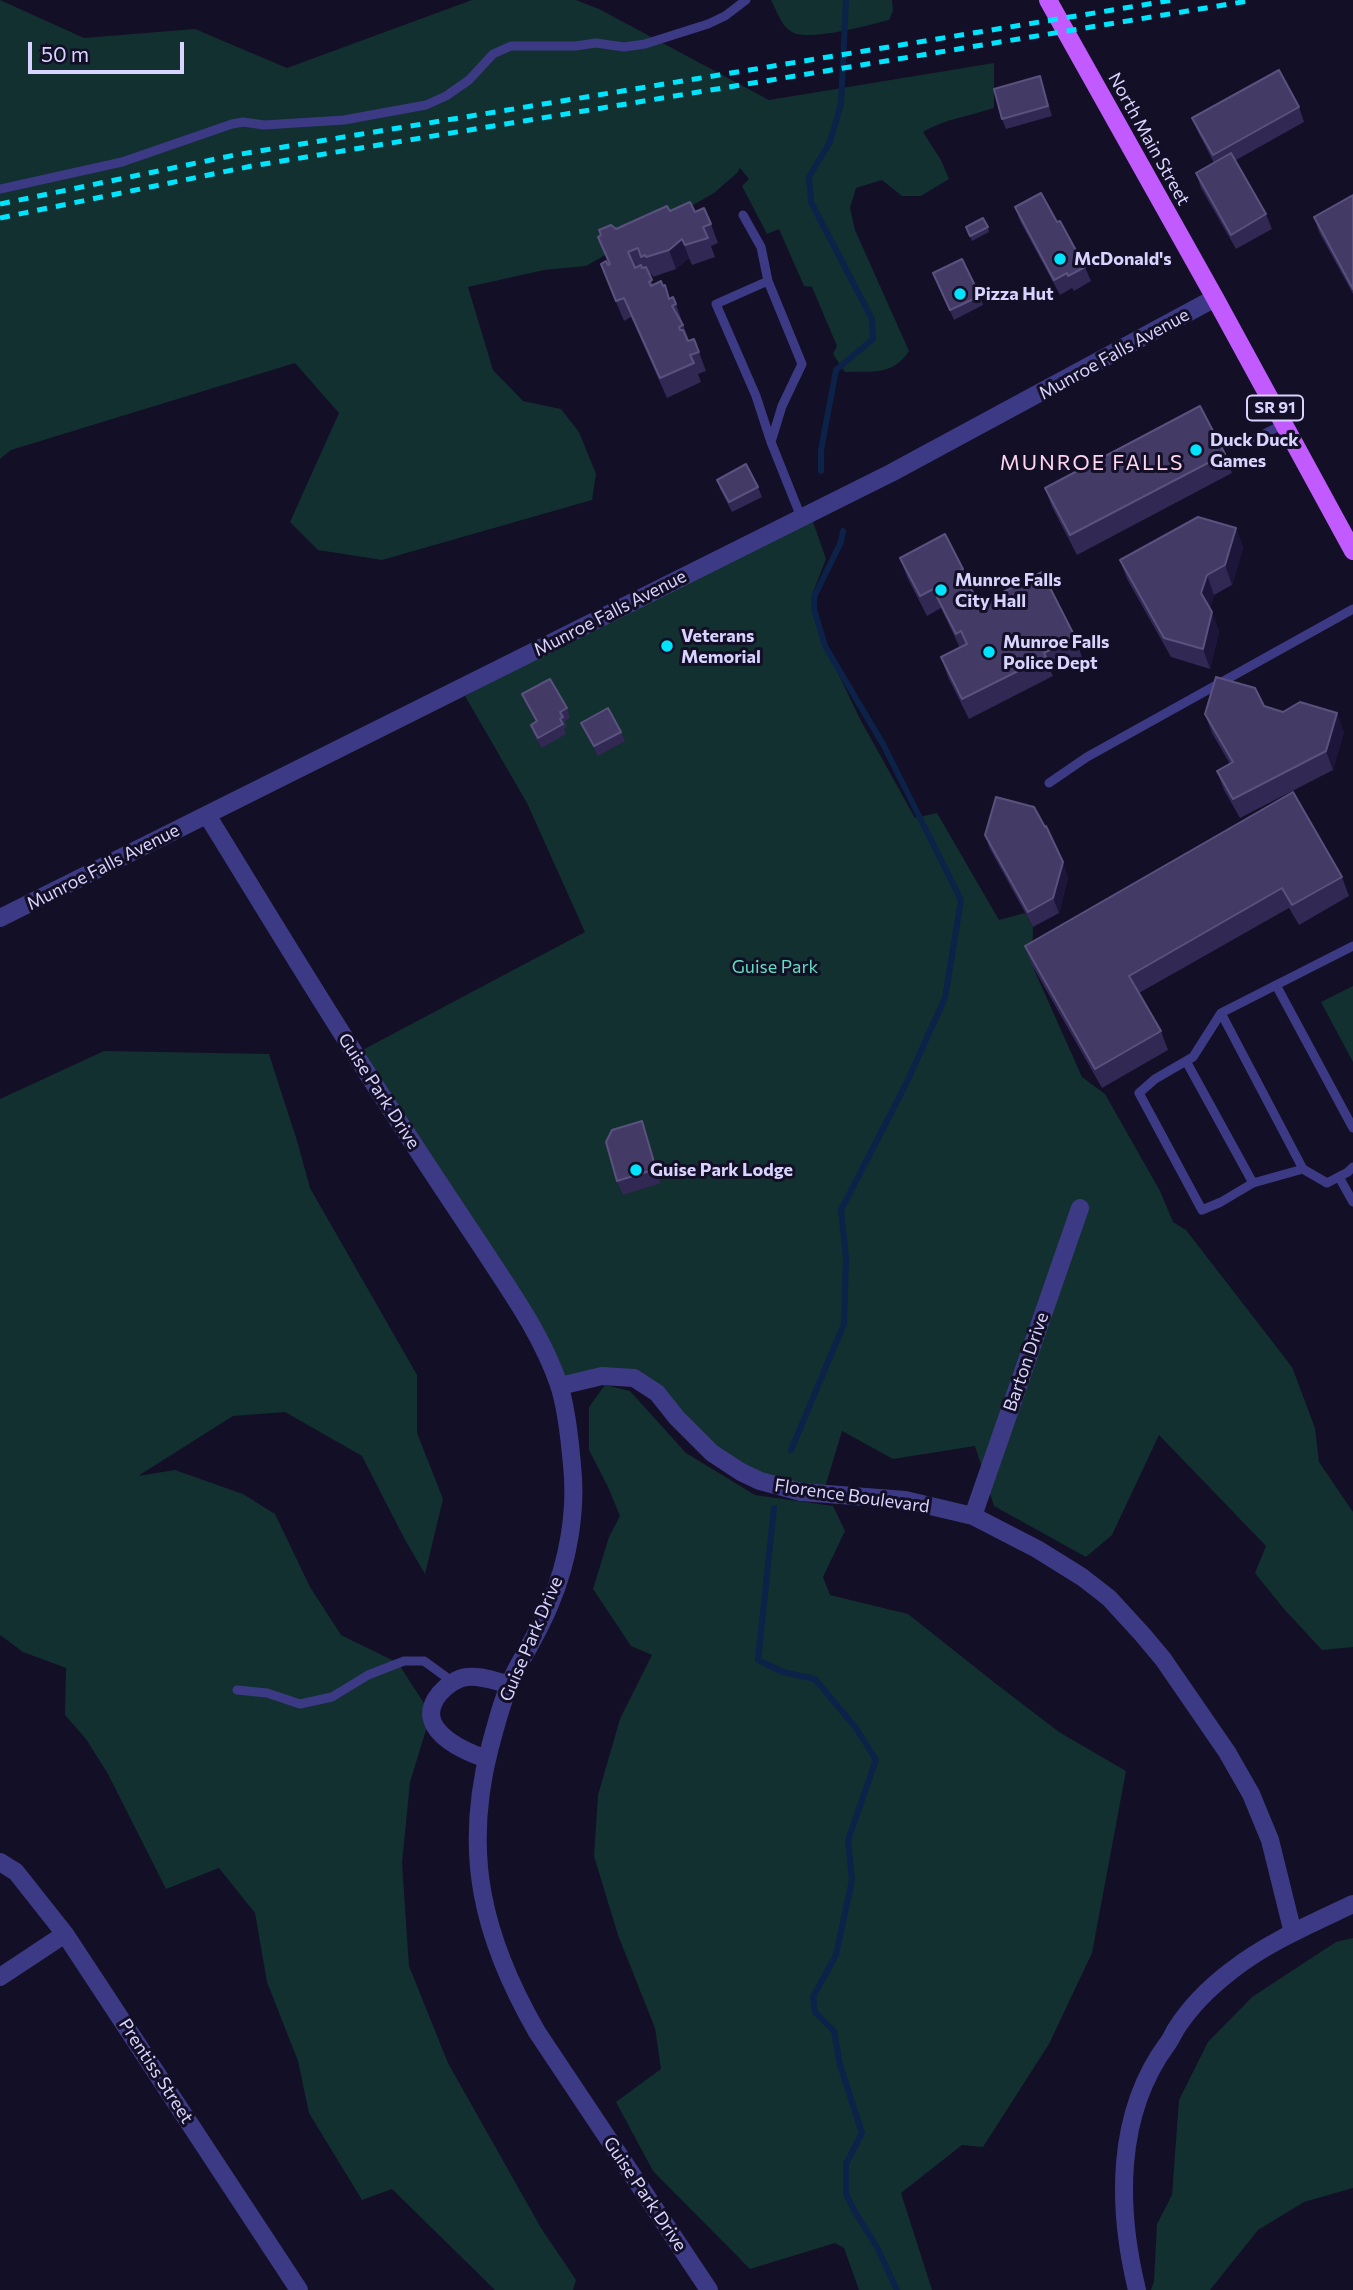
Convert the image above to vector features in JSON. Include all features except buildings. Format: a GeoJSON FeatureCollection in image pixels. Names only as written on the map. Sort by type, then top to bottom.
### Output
{"type":"FeatureCollection","features":[{"type":"Feature","properties":{"kind":"main road","name":"North Main Street"},"geometry":{"type":"LineString","coordinates":[[1048,0],[1215,298]]}},
{"type":"Feature","properties":{"kind":"main road","name":"SR 91"},"geometry":{"type":"LineString","coordinates":[[1215,298],[1353,551]]}},
{"type":"Feature","properties":{"kind":"street","name":"Munroe Falls Avenue"},"geometry":{"type":"LineString","coordinates":[[0,918],[801,517],[1019,405],[1215,298]]}},
{"type":"Feature","properties":{"kind":"street","name":"Guise Park Drive"},"geometry":{"type":"LineString","coordinates":[[207,814],[348,1043],[522,1308],[559,1386],[573,1476],[567,1548],[549,1606],[496,1723],[482,1778],[478,1820],[480,1876],[491,1933],[513,1990],[537,2032],[709,2290]]}},
{"type":"Feature","properties":{"kind":"street","name":"Barton Drive"},"geometry":{"type":"LineString","coordinates":[[973,1516],[1080,1209]]}},
{"type":"Feature","properties":{"kind":"street","name":"Florence Boulevard"},"geometry":{"type":"LineString","coordinates":[[559,1386],[602,1376],[634,1378],[657,1393],[677,1418],[712,1453],[760,1481],[801,1492],[905,1500],[973,1516],[1037,1549],[1082,1577],[1108,1598],[1163,1659],[1227,1752],[1251,1794],[1270,1840],[1293,1933]]}},
{"type":"Feature","properties":{"kind":"street"},"geometry":{"type":"LineString","coordinates":[[487,1759],[455,1746],[435,1726],[431,1714],[434,1702],[441,1691],[466,1677],[511,1685]]}},
{"type":"Feature","properties":{"kind":"street","name":"Prentiss Street"},"geometry":{"type":"LineString","coordinates":[[0,1862],[16,1872],[65,1934],[299,2290]]}},
{"type":"Feature","properties":{"kind":"street"},"geometry":{"type":"LineString","coordinates":[[1137,2290],[1127,2244],[1122,2185],[1126,2147],[1148,2077],[1175,2030],[1208,1991],[1232,1969],[1293,1933],[1353,1904]]}},
{"type":"Feature","properties":{"kind":"street"},"geometry":{"type":"LineString","coordinates":[[0,1977],[65,1934]]}},
{"type":"Feature","properties":{"kind":"lane"},"geometry":{"type":"LineString","coordinates":[[0,189],[122,162],[232,124],[243,122],[264,125],[344,120],[426,105],[461,85],[493,54],[511,46],[575,46],[596,43],[624,47],[645,44],[708,24],[725,16],[746,0]]}},
{"type":"Feature","properties":{"kind":"lane"},"geometry":{"type":"LineString","coordinates":[[743,215],[761,247],[768,281],[802,364],[782,405],[771,442]]}},
{"type":"Feature","properties":{"kind":"lane"},"geometry":{"type":"LineString","coordinates":[[768,281],[716,304],[755,396],[801,517]]}},
{"type":"Feature","properties":{"kind":"lane"},"geometry":{"type":"LineString","coordinates":[[1256,439],[1284,424]]}},
{"type":"Feature","properties":{"kind":"lane"},"geometry":{"type":"LineString","coordinates":[[1049,783],[1087,757],[1353,609]]}},
{"type":"Feature","properties":{"kind":"lane"},"geometry":{"type":"LineString","coordinates":[[1303,1169],[1253,1183],[1207,1209],[1199,1207],[1139,1093],[1155,1079],[1193,1057],[1221,1013],[1353,946]]}},
{"type":"Feature","properties":{"kind":"lane"},"geometry":{"type":"LineString","coordinates":[[1276,985],[1353,1128]]}},
{"type":"Feature","properties":{"kind":"lane"},"geometry":{"type":"LineString","coordinates":[[1221,1013],[1303,1169],[1327,1184],[1353,1167]]}},
{"type":"Feature","properties":{"kind":"lane"},"geometry":{"type":"LineString","coordinates":[[1186,1061],[1253,1183]]}},
{"type":"Feature","properties":{"kind":"lane"},"geometry":{"type":"LineString","coordinates":[[1339,1177],[1353,1202]]}},
{"type":"Feature","properties":{"kind":"lane"},"geometry":{"type":"LineString","coordinates":[[237,1690],[267,1693],[300,1704],[332,1697],[368,1675],[404,1661],[424,1661],[453,1682]]}},
{"type":"Feature","properties":{"kind":"green space"},"geometry":{"type":"Polygon","coordinates":[[[0,0],[84,38],[195,29],[287,68],[472,0],[576,0],[599,9],[769,100],[994,63],[994,108],[948,121],[923,132],[941,160],[949,179],[921,196],[902,196],[882,180],[856,188],[850,208],[855,230],[909,351],[896,365],[889,368],[873,372],[845,372],[833,354],[837,346],[812,287],[804,286],[779,229],[767,234],[742,186],[749,179],[740,168],[714,193],[586,266],[544,270],[468,287],[493,370],[523,401],[561,409],[579,432],[596,474],[592,500],[382,560],[318,550],[290,522],[339,413],[295,363],[11,450],[0,459],[0,0]]]}},
{"type":"Feature","properties":{"kind":"green space"},"geometry":{"type":"Polygon","coordinates":[[[771,0],[892,0],[893,11],[889,20],[854,29],[800,35],[785,26],[771,0]]]}},
{"type":"Feature","properties":{"kind":"green space","name":"Guise Park"},"geometry":{"type":"Polygon","coordinates":[[[810,513],[826,559],[812,595],[825,646],[860,719],[915,818],[937,813],[999,920],[1025,913],[1033,927],[1032,965],[1082,1077],[1105,1094],[1160,1191],[1173,1222],[1186,1230],[1292,1367],[1315,1428],[1319,1462],[1353,1512],[1353,1647],[1322,1650],[1284,1609],[1255,1573],[1266,1546],[1159,1435],[1112,1535],[1086,1557],[994,1506],[975,1446],[893,1459],[842,1431],[823,1494],[760,1481],[634,1378],[560,1386],[355,1054],[585,932],[527,803],[465,696],[810,513]]]}},
{"type":"Feature","properties":{"kind":"green space"},"geometry":{"type":"Polygon","coordinates":[[[1353,986],[1353,1062],[1321,1002],[1353,986]]]}},
{"type":"Feature","properties":{"kind":"green space"},"geometry":{"type":"Polygon","coordinates":[[[104,1051],[269,1054],[310,1188],[417,1375],[417,1433],[443,1499],[425,1574],[362,1456],[285,1412],[233,1416],[138,1476],[175,1470],[243,1494],[275,1514],[310,1587],[341,1635],[398,1663],[431,1714],[410,1782],[402,1863],[409,1966],[448,2063],[541,2228],[576,2280],[573,2290],[495,2290],[392,2189],[362,2200],[309,2113],[298,2061],[267,1982],[255,1913],[219,1868],[166,1889],[108,1774],[86,1739],[65,1715],[66,1668],[23,1652],[0,1635],[0,1099],[104,1051]]]}},
{"type":"Feature","properties":{"kind":"green space"},"geometry":{"type":"Polygon","coordinates":[[[605,1385],[630,1391],[686,1453],[755,1495],[833,1506],[845,1531],[823,1577],[830,1595],[908,1614],[1059,1732],[1126,1771],[1092,1953],[1049,2044],[983,2147],[962,2145],[901,2193],[932,2290],[859,2290],[844,2248],[835,2243],[750,2269],[653,2171],[616,2102],[661,2069],[655,2028],[618,1935],[594,1856],[598,1795],[620,1719],[652,1655],[631,1646],[593,1589],[609,1537],[620,1516],[589,1450],[589,1407],[605,1385]]]}},
{"type":"Feature","properties":{"kind":"green space"},"geometry":{"type":"Polygon","coordinates":[[[1353,1938],[1353,2188],[1304,2202],[1258,2230],[1210,2290],[1151,2290],[1154,2281],[1157,2224],[1172,2195],[1179,2100],[1208,2042],[1252,1997],[1336,1942],[1353,1938]]]}},
{"type":"Feature","properties":{"kind":"waterway"},"geometry":{"type":"LineString","coordinates":[[821,471],[821,450],[836,370],[873,339],[872,319],[811,202],[809,177],[830,142],[841,104],[846,0]]}},
{"type":"Feature","properties":{"kind":"waterway"},"geometry":{"type":"LineString","coordinates":[[791,1450],[844,1324],[846,1257],[841,1210],[906,1084],[945,998],[961,900],[884,746],[825,646],[814,609],[814,597],[841,542],[843,531]]}},
{"type":"Feature","properties":{"kind":"waterway"},"geometry":{"type":"LineString","coordinates":[[774,1508],[758,1660],[783,1672],[815,1679],[856,1728],[876,1760],[848,1840],[852,1880],[836,1955],[813,1997],[815,2012],[834,2031],[840,2065],[862,2133],[846,2164],[846,2194],[877,2247],[897,2290]]}},
{"type":"Feature","properties":{"kind":"railway"},"geometry":{"type":"LineString","coordinates":[[0,204],[235,155],[1173,0]]}},
{"type":"Feature","properties":{"kind":"railway"},"geometry":{"type":"LineString","coordinates":[[0,218],[252,166],[1254,0]]}},
{"type":"Feature","properties":{"kind":"place","name":"McDonald's"},"geometry":{"type":"Point","coordinates":[1060,259]}},
{"type":"Feature","properties":{"kind":"place","name":"Pizza Hut"},"geometry":{"type":"Point","coordinates":[960,294]}},
{"type":"Feature","properties":{"kind":"place","name":"Duck Duck Games"},"geometry":{"type":"Point","coordinates":[1196,450]}},
{"type":"Feature","properties":{"kind":"place","name":"Munroe Falls City Hall"},"geometry":{"type":"Point","coordinates":[941,590]}},
{"type":"Feature","properties":{"kind":"place","name":"Veterans Memorial"},"geometry":{"type":"Point","coordinates":[667,646]}},
{"type":"Feature","properties":{"kind":"place","name":"Munroe Falls Police Dept"},"geometry":{"type":"Point","coordinates":[989,652]}},
{"type":"Feature","properties":{"kind":"place","name":"Guise Park Lodge"},"geometry":{"type":"Point","coordinates":[636,1170]}},
{"type":"Feature","properties":{"kind":"district","name":"MUNROE FALLS"},"geometry":{"type":"Point","coordinates":[1092,463]}}]}
